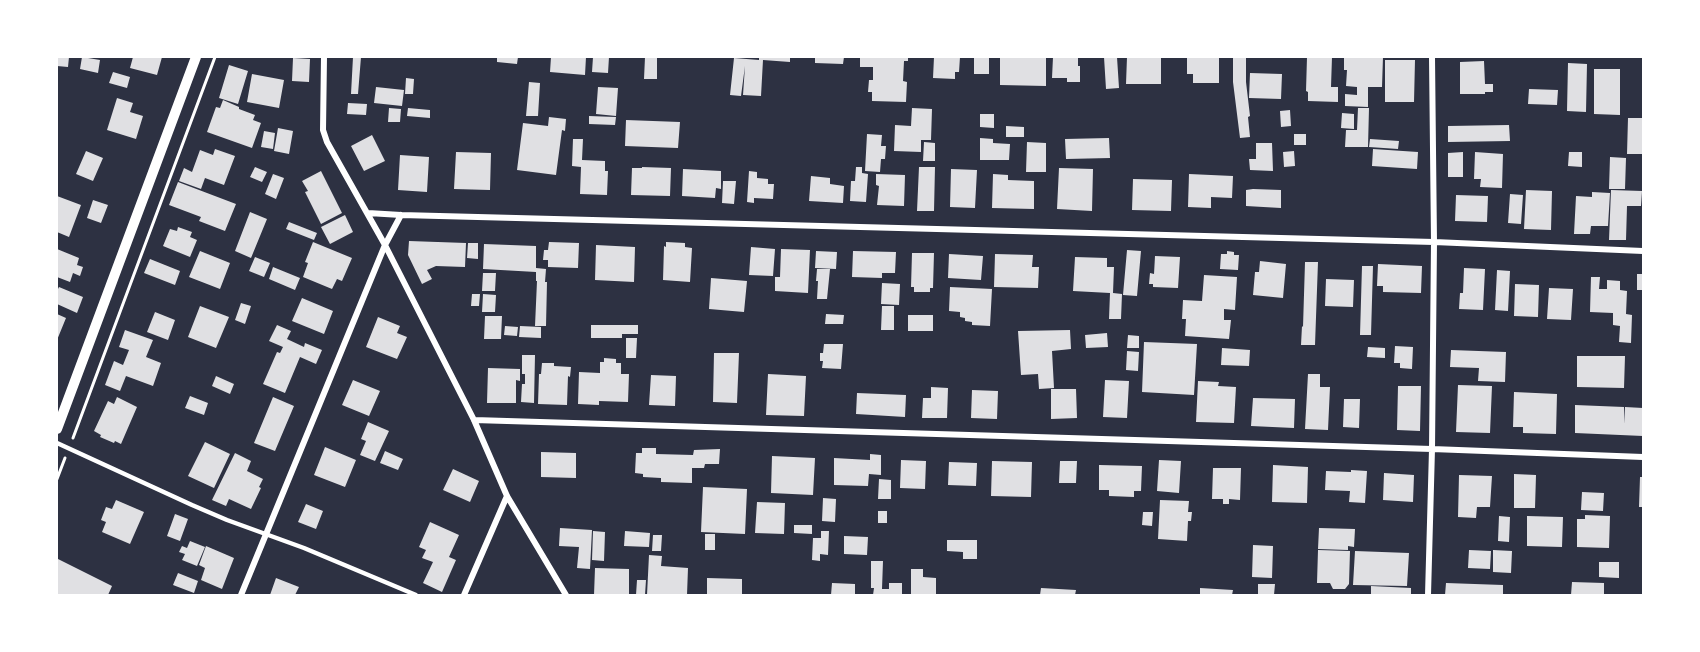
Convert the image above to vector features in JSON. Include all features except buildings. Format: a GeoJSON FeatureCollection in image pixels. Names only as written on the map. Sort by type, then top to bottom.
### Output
{"type":"FeatureCollection","features":[{"type":"Feature","properties":{"kind":"street"},"geometry":{"type":"LineString","coordinates":[[57,429],[196,57]]}},
{"type":"Feature","properties":{"kind":"street"},"geometry":{"type":"LineString","coordinates":[[324,57],[323,130],[327,141],[385,245],[474,420],[507,496],[566,595]]}},
{"type":"Feature","properties":{"kind":"street"},"geometry":{"type":"LineString","coordinates":[[1428,595],[1434,242],[1432,57]]}},
{"type":"Feature","properties":{"kind":"street"},"geometry":{"type":"LineString","coordinates":[[368,213],[1434,242],[1643,251]]}},
{"type":"Feature","properties":{"kind":"street"},"geometry":{"type":"LineString","coordinates":[[241,595],[385,245],[401,215]]}},
{"type":"Feature","properties":{"kind":"street"},"geometry":{"type":"LineString","coordinates":[[474,420],[1643,457]]}},
{"type":"Feature","properties":{"kind":"street"},"geometry":{"type":"LineString","coordinates":[[464,595],[507,496]]}},
{"type":"Feature","properties":{"kind":"lane"},"geometry":{"type":"LineString","coordinates":[[57,443],[192,505],[304,548],[416,595]]}},
{"type":"Feature","properties":{"kind":"path"},"geometry":{"type":"LineString","coordinates":[[57,479],[215,57]]}}]}
